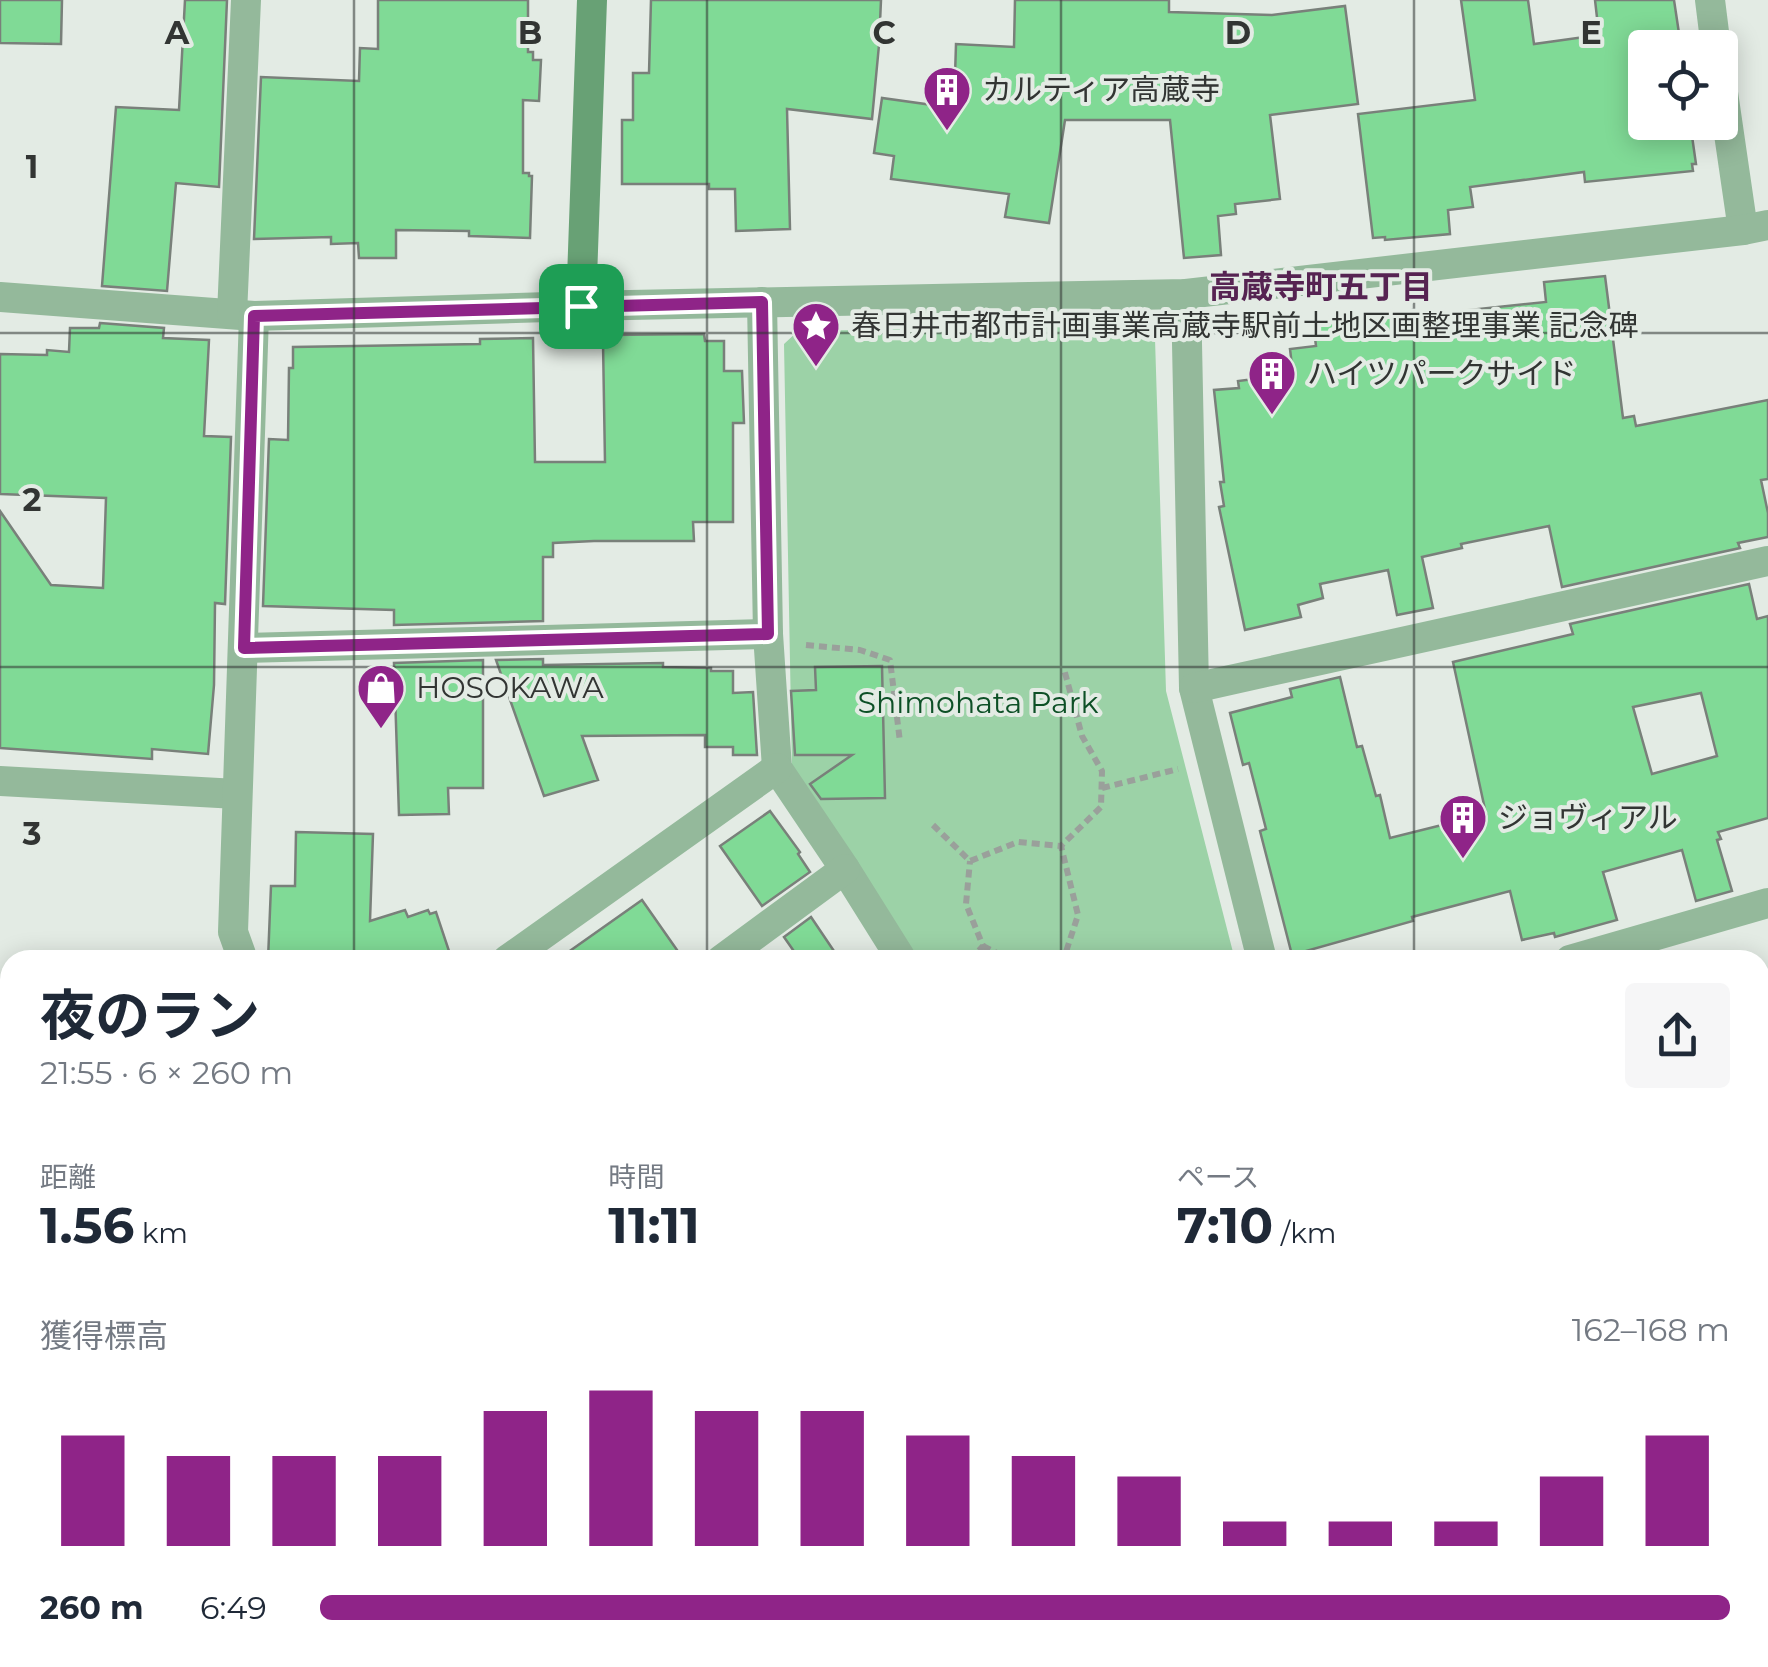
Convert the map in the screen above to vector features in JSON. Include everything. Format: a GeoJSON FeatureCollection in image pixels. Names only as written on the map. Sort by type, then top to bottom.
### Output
{"type":"FeatureCollection","features":[{"type":"Feature","properties":{"kind":"street"},"geometry":{"type":"LineString","coordinates":[[240,950],[234,932],[244,648],[246,0]]}},
{"type":"Feature","properties":{"kind":"street"},"geometry":{"type":"LineString","coordinates":[[581,306],[592,0]]}},
{"type":"Feature","properties":{"kind":"street"},"geometry":{"type":"LineString","coordinates":[[1710,0],[1714,30]]}},
{"type":"Feature","properties":{"kind":"street"},"geometry":{"type":"LineString","coordinates":[[0,296],[243,315],[1186,294],[1755,227],[1735,140]]}},
{"type":"Feature","properties":{"kind":"street"},"geometry":{"type":"LineString","coordinates":[[1186,294],[1194,688],[1260,950]]}},
{"type":"Feature","properties":{"kind":"street"},"geometry":{"type":"LineString","coordinates":[[762,302],[779,639],[777,768],[896,950]]}},
{"type":"Feature","properties":{"kind":"street"},"geometry":{"type":"LineString","coordinates":[[1194,688],[1768,561]]}},
{"type":"Feature","properties":{"kind":"street"},"geometry":{"type":"LineString","coordinates":[[244,648],[779,639]]}},
{"type":"Feature","properties":{"kind":"street"},"geometry":{"type":"LineString","coordinates":[[521,950],[777,768]]}},
{"type":"Feature","properties":{"kind":"street"},"geometry":{"type":"LineString","coordinates":[[0,781],[237,794]]}},
{"type":"Feature","properties":{"kind":"street"},"geometry":{"type":"LineString","coordinates":[[734,950],[845,868]]}},
{"type":"Feature","properties":{"kind":"street"},"geometry":{"type":"LineString","coordinates":[[1605,950],[1768,904]]}},
{"type":"Feature","properties":{"kind":"path"},"geometry":{"type":"LineString","coordinates":[[779,639],[860,650],[890,660],[900,742]]}},
{"type":"Feature","properties":{"kind":"path"},"geometry":{"type":"LineString","coordinates":[[1062,846],[1101,807],[1102,788],[1102,771],[1082,736],[1064,668]]}},
{"type":"Feature","properties":{"kind":"path"},"geometry":{"type":"LineString","coordinates":[[1102,788],[1185,768]]}},
{"type":"Feature","properties":{"kind":"path"},"geometry":{"type":"LineString","coordinates":[[933,826],[970,861]]}},
{"type":"Feature","properties":{"kind":"path"},"geometry":{"type":"LineString","coordinates":[[970,861],[1018,842],[1062,846]]}},
{"type":"Feature","properties":{"kind":"path"},"geometry":{"type":"LineString","coordinates":[[1062,846],[1078,914],[1067,950]]}},
{"type":"Feature","properties":{"kind":"path"},"geometry":{"type":"LineString","coordinates":[[970,861],[966,904],[983,946],[991,950]]}},
{"type":"Feature","properties":{"kind":"path"},"geometry":{"type":"LineString","coordinates":[[979,950],[983,946]]}},
{"type":"Feature","properties":{"kind":"green space","name":"Shimohata Park"},"geometry":{"type":"Polygon","coordinates":[[[1141,325],[1155,339],[1166,691],[1232,950],[912,950],[792,767],[784,344],[798,331],[1141,325]]]}},
{"type":"Feature","properties":{"kind":"building"},"geometry":{"type":"Polygon","coordinates":[[[0,0],[62,0],[61,44],[0,43],[0,0]]]}},
{"type":"Feature","properties":{"kind":"building"},"geometry":{"type":"Polygon","coordinates":[[[185,0],[227,0],[219,187],[176,183],[167,291],[102,286],[116,107],[179,110],[185,0]]]}},
{"type":"Feature","properties":{"kind":"building"},"geometry":{"type":"Polygon","coordinates":[[[378,0],[528,0],[528,52],[533,52],[533,60],[541,60],[539,101],[523,100],[523,173],[532,176],[530,238],[469,236],[469,231],[396,230],[396,258],[359,258],[358,243],[331,244],[331,237],[254,239],[261,77],[359,81],[360,48],[378,49],[378,0]]]}},
{"type":"Feature","properties":{"kind":"building"},"geometry":{"type":"Polygon","coordinates":[[[651,0],[881,0],[872,119],[787,109],[790,229],[736,231],[735,189],[709,189],[709,184],[622,184],[622,120],[633,120],[633,73],[649,73],[651,0]]]}},
{"type":"Feature","properties":{"kind":"building"},"geometry":{"type":"Polygon","coordinates":[[[1015,0],[1169,0],[1169,12],[1272,15],[1345,6],[1358,104],[1270,115],[1280,199],[1235,204],[1236,214],[1218,216],[1221,255],[1184,258],[1170,120],[1065,120],[1049,223],[1005,217],[1009,194],[891,179],[894,156],[874,153],[882,98],[954,108],[956,44],[1014,47],[1015,0]]]}},
{"type":"Feature","properties":{"kind":"building"},"geometry":{"type":"Polygon","coordinates":[[[1461,0],[1528,0],[1534,44],[1599,35],[1595,0],[1674,0],[1678,30],[1628,30],[1628,140],[1693,140],[1696,164],[1692,164],[1693,171],[1585,182],[1584,172],[1470,187],[1473,207],[1448,210],[1450,234],[1373,238],[1358,114],[1475,100],[1461,0]]]}},
{"type":"Feature","properties":{"kind":"building"},"geometry":{"type":"Polygon","coordinates":[[[1605,276],[1623,418],[1634,416],[1636,426],[1768,400],[1768,479],[1761,480],[1768,537],[1738,543],[1740,548],[1562,587],[1549,526],[1461,544],[1462,548],[1422,557],[1433,608],[1397,615],[1388,570],[1320,584],[1323,598],[1298,605],[1301,617],[1245,630],[1219,507],[1224,506],[1220,482],[1224,482],[1214,390],[1239,388],[1238,381],[1293,374],[1290,349],[1316,346],[1313,321],[1412,310],[1413,316],[1546,302],[1544,282],[1605,276]]]}},
{"type":"Feature","properties":{"kind":"building"},"geometry":{"type":"Polygon","coordinates":[[[100,323],[164,328],[163,338],[209,340],[204,436],[231,437],[225,604],[215,603],[208,754],[152,749],[152,759],[0,748],[0,511],[51,585],[103,588],[106,498],[0,494],[0,354],[69,352],[70,328],[99,328],[100,323]]]}},
{"type":"Feature","properties":{"kind":"building"},"geometry":{"type":"Polygon","coordinates":[[[704,334],[705,341],[724,341],[724,371],[742,371],[744,423],[733,423],[733,522],[693,522],[694,541],[553,543],[553,557],[543,557],[543,621],[394,625],[394,610],[263,606],[269,439],[288,440],[293,347],[480,344],[480,339],[533,338],[535,462],[605,462],[603,342],[608,342],[608,335],[704,334]]]}},
{"type":"Feature","properties":{"kind":"building"},"geometry":{"type":"Polygon","coordinates":[[[1749,584],[1757,619],[1768,616],[1768,818],[1718,832],[1732,891],[1696,901],[1682,850],[1603,872],[1617,920],[1555,937],[1554,933],[1522,940],[1510,891],[1310,950],[1291,950],[1260,831],[1266,829],[1249,763],[1243,765],[1230,713],[1292,697],[1290,689],[1340,677],[1357,747],[1362,746],[1376,796],[1380,795],[1390,838],[1486,814],[1453,662],[1573,634],[1570,624],[1749,584]],[[1701,693],[1633,707],[1652,774],[1717,756],[1701,693]]]}},
{"type":"Feature","properties":{"kind":"building"},"geometry":{"type":"Polygon","coordinates":[[[543,659],[543,665],[663,663],[663,667],[733,671],[733,693],[753,692],[757,755],[733,755],[733,747],[705,747],[705,735],[582,736],[598,780],[544,796],[496,660],[543,659]]]}},
{"type":"Feature","properties":{"kind":"building"},"geometry":{"type":"Polygon","coordinates":[[[483,660],[483,788],[448,788],[449,814],[399,815],[394,663],[483,660]]]}},
{"type":"Feature","properties":{"kind":"building"},"geometry":{"type":"Polygon","coordinates":[[[882,666],[885,798],[821,799],[810,784],[852,755],[795,755],[791,691],[816,690],[815,667],[882,666]]]}},
{"type":"Feature","properties":{"kind":"building"},"geometry":{"type":"Polygon","coordinates":[[[770,811],[810,872],[762,906],[720,846],[770,811]]]}},
{"type":"Feature","properties":{"kind":"building"},"geometry":{"type":"Polygon","coordinates":[[[296,832],[373,834],[370,921],[405,910],[408,917],[428,910],[430,914],[436,912],[449,950],[268,950],[271,886],[295,886],[296,832]]]}},
{"type":"Feature","properties":{"kind":"building"},"geometry":{"type":"Polygon","coordinates":[[[642,900],[677,950],[571,950],[642,900]]]}},
{"type":"Feature","properties":{"kind":"building"},"geometry":{"type":"Polygon","coordinates":[[[811,917],[833,950],[793,950],[784,937],[811,917]]]}},
{"type":"Feature","properties":{"kind":"place","name":"カルティア高蔵寺"},"geometry":{"type":"Point","coordinates":[947,132]}},
{"type":"Feature","properties":{"kind":"place","name":"春日井市都市計画事業高蔵寺駅前土地区画整理事業 記念碑"},"geometry":{"type":"Point","coordinates":[816,368]}},
{"type":"Feature","properties":{"kind":"place","name":"ハイツパークサイド"},"geometry":{"type":"Point","coordinates":[1272,416]}},
{"type":"Feature","properties":{"kind":"place","name":"HOSOKAWA"},"geometry":{"type":"Point","coordinates":[381,730]}},
{"type":"Feature","properties":{"kind":"place","name":"ジョヴィアル"},"geometry":{"type":"Point","coordinates":[1463,860]}},
{"type":"Feature","properties":{"kind":"district","name":"高蔵寺町五丁目"},"geometry":{"type":"Point","coordinates":[1321,287]}},
{"type":"Feature","properties":{"kind":"route"},"geometry":{"type":"LineString","coordinates":[[762,302],[768,634],[244,648],[254,316],[581,306],[762,302]]}}]}
